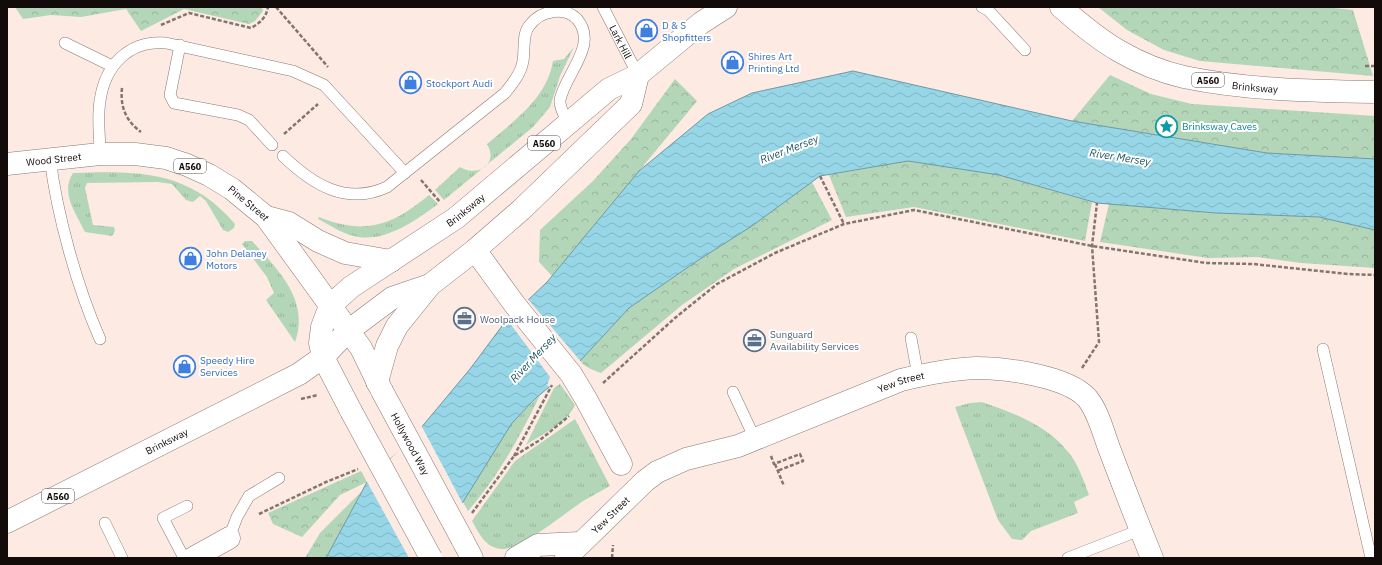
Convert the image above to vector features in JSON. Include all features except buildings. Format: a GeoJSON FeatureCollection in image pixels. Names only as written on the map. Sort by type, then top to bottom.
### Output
{"type":"FeatureCollection","features":[{"type":"Feature","properties":{"kind":"main road","name":"Brinksway"},"geometry":{"type":"LineString","coordinates":[[323,357],[320,343],[322,327],[330,306],[351,287],[456,218],[609,89],[638,76],[701,23],[726,7]]}},
{"type":"Feature","properties":{"kind":"main road","name":"Brinksway"},"geometry":{"type":"LineString","coordinates":[[1061,7],[1100,39],[1120,52],[1145,64],[1183,77],[1238,84],[1313,90],[1375,92]]}},
{"type":"Feature","properties":{"kind":"main road","name":"Brinksway"},"geometry":{"type":"LineString","coordinates":[[7,522],[299,374],[323,357],[348,331],[392,298],[430,285],[475,250],[521,210],[631,104],[638,76]]}},
{"type":"Feature","properties":{"kind":"main road","name":"Wood Street"},"geometry":{"type":"LineString","coordinates":[[7,164],[50,158],[100,154]]}},
{"type":"Feature","properties":{"kind":"main road","name":"Pine Street"},"geometry":{"type":"LineString","coordinates":[[100,154],[152,156],[187,165],[209,175],[232,189],[266,217],[348,331]]}},
{"type":"Feature","properties":{"kind":"main road","name":"A560"},"geometry":{"type":"LineString","coordinates":[[266,217],[289,223],[318,241],[345,252],[391,261]]}},
{"type":"Feature","properties":{"kind":"main road"},"geometry":{"type":"LineString","coordinates":[[475,250],[515,305],[571,374],[621,464]]}},
{"type":"Feature","properties":{"kind":"main road"},"geometry":{"type":"LineString","coordinates":[[379,387],[387,346],[397,326],[430,285]]}},
{"type":"Feature","properties":{"kind":"main road","name":"Hollywood Way"},"geometry":{"type":"LineString","coordinates":[[348,331],[361,348],[379,387],[472,558]]}},
{"type":"Feature","properties":{"kind":"main road"},"geometry":{"type":"LineString","coordinates":[[323,357],[430,558]]}},
{"type":"Feature","properties":{"kind":"main road","name":"Yew Street"},"geometry":{"type":"LineString","coordinates":[[516,558],[538,545],[573,551],[644,481],[657,472],[686,459],[738,446],[762,446],[901,380],[951,370],[977,368],[1030,374],[1063,381],[1071,385],[1088,399],[1094,409],[1152,558]]}},
{"type":"Feature","properties":{"kind":"main road"},"geometry":{"type":"LineString","coordinates":[[193,558],[231,532]]}},
{"type":"Feature","properties":{"kind":"lane","name":"Lark Hill"},"geometry":{"type":"LineString","coordinates":[[604,7],[638,76]]}},
{"type":"Feature","properties":{"kind":"lane"},"geometry":{"type":"LineString","coordinates":[[982,7],[988,10],[1025,50]]}},
{"type":"Feature","properties":{"kind":"lane"},"geometry":{"type":"LineString","coordinates":[[283,156],[302,174],[316,184],[341,191],[364,194],[377,192],[387,187],[506,92],[517,78],[523,62],[524,45],[528,26],[539,16],[560,11],[569,13],[579,22],[584,36],[584,44],[565,85],[559,102],[568,123]]}},
{"type":"Feature","properties":{"kind":"lane"},"geometry":{"type":"LineString","coordinates":[[100,154],[99,103],[102,86],[112,66],[131,49],[140,45],[158,42],[180,45],[293,71],[324,85],[405,173]]}},
{"type":"Feature","properties":{"kind":"lane"},"geometry":{"type":"LineString","coordinates":[[65,43],[112,66]]}},
{"type":"Feature","properties":{"kind":"lane"},"geometry":{"type":"LineString","coordinates":[[180,45],[170,95],[174,103],[238,115],[249,120],[272,146]]}},
{"type":"Feature","properties":{"kind":"lane"},"geometry":{"type":"LineString","coordinates":[[50,158],[55,198],[81,287],[100,339]]}},
{"type":"Feature","properties":{"kind":"lane"},"geometry":{"type":"LineString","coordinates":[[911,338],[918,376]]}},
{"type":"Feature","properties":{"kind":"lane"},"geometry":{"type":"LineString","coordinates":[[1323,349],[1371,558]]}},
{"type":"Feature","properties":{"kind":"lane"},"geometry":{"type":"LineString","coordinates":[[733,392],[762,446]]}},
{"type":"Feature","properties":{"kind":"lane"},"geometry":{"type":"LineString","coordinates":[[231,532],[249,496],[279,478]]}},
{"type":"Feature","properties":{"kind":"lane"},"geometry":{"type":"LineString","coordinates":[[184,558],[163,518],[187,506]]}},
{"type":"Feature","properties":{"kind":"lane"},"geometry":{"type":"LineString","coordinates":[[105,523],[122,558]]}},
{"type":"Feature","properties":{"kind":"lane"},"geometry":{"type":"LineString","coordinates":[[1068,558],[1140,530]]}},
{"type":"Feature","properties":{"kind":"path"},"geometry":{"type":"LineString","coordinates":[[1365,66],[1375,66]]}},
{"type":"Feature","properties":{"kind":"path"},"geometry":{"type":"LineString","coordinates":[[272,146],[330,92]]}},
{"type":"Feature","properties":{"kind":"path"},"geometry":{"type":"LineString","coordinates":[[820,176],[844,224]]}},
{"type":"Feature","properties":{"kind":"path"},"geometry":{"type":"LineString","coordinates":[[1071,385],[1099,342],[1092,246],[1097,204]]}},
{"type":"Feature","properties":{"kind":"path"},"geometry":{"type":"LineString","coordinates":[[514,456],[540,440],[563,423],[635,352],[717,284],[775,253],[844,224],[914,210],[1092,246],[1206,264],[1253,264],[1348,274],[1375,275]]}},
{"type":"Feature","properties":{"kind":"path"},"geometry":{"type":"LineString","coordinates":[[470,515],[514,456],[551,387]]}},
{"type":"Feature","properties":{"kind":"path"},"geometry":{"type":"LineString","coordinates":[[762,446],[774,464],[784,486]]}},
{"type":"Feature","properties":{"kind":"path"},"geometry":{"type":"LineString","coordinates":[[774,464],[800,454],[803,461],[777,471]]}},
{"type":"Feature","properties":{"kind":"path"},"geometry":{"type":"LineString","coordinates":[[231,532],[326,482],[360,468]]}},
{"type":"Feature","properties":{"kind":"green space"},"geometry":{"type":"Polygon","coordinates":[[[15,7],[262,7],[263,11],[255,21],[249,24],[184,9],[141,31],[126,9],[81,17],[51,15],[23,19],[15,7]]]}},
{"type":"Feature","properties":{"kind":"green space"},"geometry":{"type":"Polygon","coordinates":[[[1098,7],[1325,7],[1353,10],[1373,76],[1200,61],[1164,50],[1127,30],[1098,7]]]}},
{"type":"Feature","properties":{"kind":"green space"},"geometry":{"type":"Polygon","coordinates":[[[574,47],[560,76],[550,107],[533,127],[487,165],[490,158],[490,151],[487,144],[528,108],[544,86],[550,74],[553,61],[564,59],[574,47]]]}},
{"type":"Feature","properties":{"kind":"green space"},"geometry":{"type":"Polygon","coordinates":[[[1110,75],[1151,94],[1192,104],[1375,116],[1375,159],[1267,153],[1072,121],[1110,75]]]}},
{"type":"Feature","properties":{"kind":"green space"},"geometry":{"type":"Polygon","coordinates":[[[675,79],[697,101],[552,276],[539,262],[540,230],[593,181],[631,139],[675,79]]]}},
{"type":"Feature","properties":{"kind":"green space"},"geometry":{"type":"Polygon","coordinates":[[[908,161],[999,175],[1092,202],[1085,241],[914,207],[846,217],[829,175],[908,161]]]}},
{"type":"Feature","properties":{"kind":"green space"},"geometry":{"type":"Polygon","coordinates":[[[460,167],[474,171],[483,168],[444,200],[435,190],[460,167]]]}},
{"type":"Feature","properties":{"kind":"green space"},"geometry":{"type":"Polygon","coordinates":[[[97,172],[141,174],[181,184],[199,193],[217,206],[235,224],[234,228],[228,232],[223,230],[206,201],[200,196],[193,202],[186,200],[172,184],[158,182],[87,183],[85,188],[93,225],[114,227],[115,231],[112,236],[85,232],[74,210],[69,195],[69,180],[73,173],[97,172]]]}},
{"type":"Feature","properties":{"kind":"green space"},"geometry":{"type":"Polygon","coordinates":[[[812,182],[832,220],[734,269],[682,305],[601,373],[592,370],[580,361],[629,308],[697,261],[752,226],[812,182]]]}},
{"type":"Feature","properties":{"kind":"green space"},"geometry":{"type":"Polygon","coordinates":[[[429,195],[438,204],[420,217],[399,229],[377,237],[365,238],[349,235],[318,219],[319,217],[335,223],[351,226],[378,224],[403,214],[429,195]]]}},
{"type":"Feature","properties":{"kind":"green space"},"geometry":{"type":"Polygon","coordinates":[[[1109,204],[1216,213],[1319,217],[1375,230],[1375,268],[1301,263],[1257,257],[1208,258],[1100,242],[1109,204]]]}},
{"type":"Feature","properties":{"kind":"green space"},"geometry":{"type":"Polygon","coordinates":[[[245,241],[252,241],[272,263],[289,287],[295,299],[299,327],[295,342],[266,300],[274,293],[267,277],[242,244],[245,241]]]}},
{"type":"Feature","properties":{"kind":"green space"},"geometry":{"type":"Polygon","coordinates":[[[560,384],[575,405],[560,423],[526,445],[554,388],[560,384]]]}},
{"type":"Feature","properties":{"kind":"green space"},"geometry":{"type":"Polygon","coordinates":[[[540,395],[525,425],[499,470],[468,511],[463,502],[512,423],[540,395]]]}},
{"type":"Feature","properties":{"kind":"green space"},"geometry":{"type":"Polygon","coordinates":[[[982,402],[1018,416],[1040,427],[1060,443],[1069,453],[1078,467],[1089,495],[1074,502],[1078,513],[1031,531],[1022,540],[1012,539],[998,520],[955,407],[970,403],[982,402]]]}},
{"type":"Feature","properties":{"kind":"green space"},"geometry":{"type":"Polygon","coordinates":[[[575,419],[610,486],[583,501],[543,530],[520,543],[510,548],[502,549],[491,546],[483,539],[472,521],[515,461],[575,419]]]}},
{"type":"Feature","properties":{"kind":"green space"},"geometry":{"type":"Polygon","coordinates":[[[361,471],[367,482],[340,495],[302,537],[273,524],[268,513],[361,471]]]}},
{"type":"Feature","properties":{"kind":"green space"},"geometry":{"type":"Polygon","coordinates":[[[362,491],[326,558],[305,558],[320,533],[362,491]]]}},
{"type":"Feature","properties":{"kind":"water","name":"River Mersey"},"geometry":{"type":"Polygon","coordinates":[[[853,71],[1072,121],[1267,153],[1375,159],[1375,230],[1319,217],[1216,213],[1097,203],[999,175],[908,161],[820,176],[752,226],[697,261],[629,308],[580,361],[536,398],[512,423],[463,502],[412,558],[326,558],[367,482],[420,429],[470,369],[505,322],[547,282],[639,171],[708,114],[752,93],[853,71]]]}},
{"type":"Feature","properties":{"kind":"pier"},"geometry":{"type":"Polygon","coordinates":[[[527,298],[582,363],[552,387],[547,386],[550,377],[506,318],[527,298]]]}},
{"type":"Feature","properties":{"kind":"pier"},"geometry":{"type":"Polygon","coordinates":[[[421,425],[463,504],[415,558],[409,558],[366,480],[391,458],[421,425]]]}},
{"type":"Feature","properties":{"kind":"place","name":"D & S Shopfitters"},"geometry":{"type":"Point","coordinates":[647,31]}},
{"type":"Feature","properties":{"kind":"place","name":"Shires Art Printing Ltd"},"geometry":{"type":"Point","coordinates":[733,62]}},
{"type":"Feature","properties":{"kind":"place","name":"Stockport Audi"},"geometry":{"type":"Point","coordinates":[410,83]}},
{"type":"Feature","properties":{"kind":"place","name":"Brinksway Caves"},"geometry":{"type":"Point","coordinates":[1166,126]}},
{"type":"Feature","properties":{"kind":"place","name":"John Delaney Motors"},"geometry":{"type":"Point","coordinates":[191,259]}},
{"type":"Feature","properties":{"kind":"place","name":"Woolpack House"},"geometry":{"type":"Point","coordinates":[464,319]}},
{"type":"Feature","properties":{"kind":"place","name":"Sunguard Availability Services"},"geometry":{"type":"Point","coordinates":[754,340]}},
{"type":"Feature","properties":{"kind":"place","name":"Speedy Hire Services"},"geometry":{"type":"Point","coordinates":[185,366]}}]}
